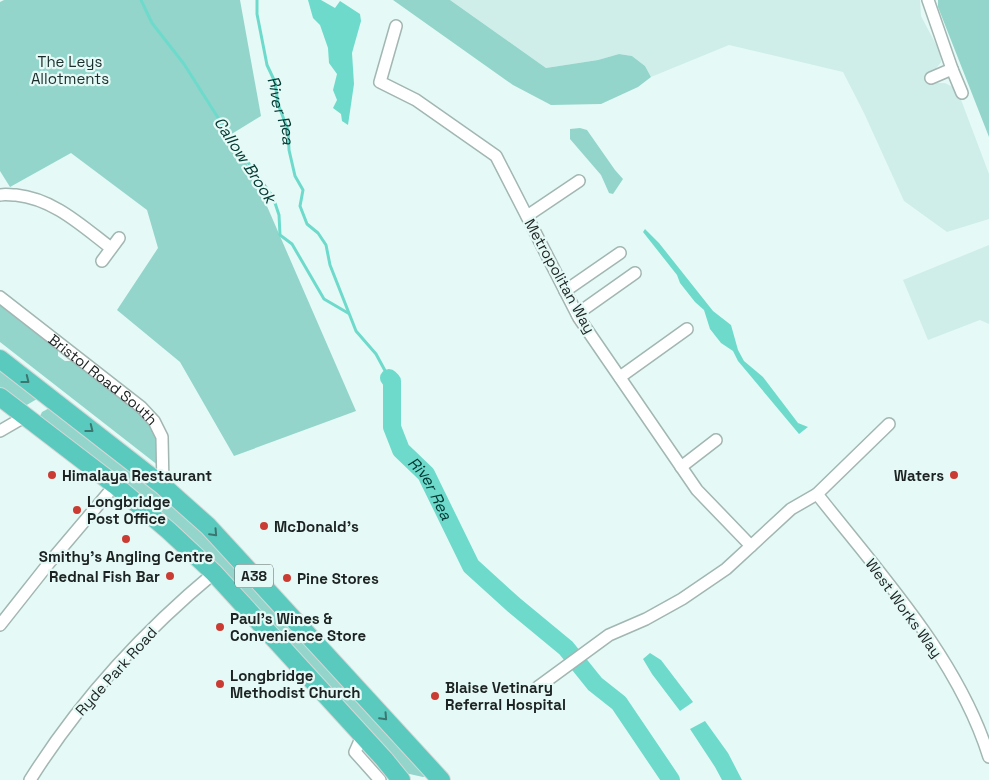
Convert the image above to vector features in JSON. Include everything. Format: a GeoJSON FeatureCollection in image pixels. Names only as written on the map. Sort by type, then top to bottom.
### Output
{"type":"FeatureCollection","features":[{"type":"Feature","properties":{"kind":"highway","name":"A38"},"geometry":{"type":"LineString","coordinates":[[0,360],[162,486],[208,526],[437,778]]}},
{"type":"Feature","properties":{"kind":"highway","name":"A38"},"geometry":{"type":"LineString","coordinates":[[0,397],[115,485],[170,531],[214,572],[401,780]]}},
{"type":"Feature","properties":{"kind":"highway"},"geometry":{"type":"LineString","coordinates":[[24,415],[51,399]]}},
{"type":"Feature","properties":{"kind":"street"},"geometry":{"type":"LineString","coordinates":[[928,0],[962,93]]}},
{"type":"Feature","properties":{"kind":"street","name":"Metropolitan Way"},"geometry":{"type":"LineString","coordinates":[[396,26],[380,82],[416,100],[496,156],[577,314],[697,490],[751,546]]}},
{"type":"Feature","properties":{"kind":"street"},"geometry":{"type":"LineString","coordinates":[[930,78],[952,68]]}},
{"type":"Feature","properties":{"kind":"street"},"geometry":{"type":"LineString","coordinates":[[527,216],[579,181]]}},
{"type":"Feature","properties":{"kind":"street"},"geometry":{"type":"LineString","coordinates":[[1,191],[43,201],[62,211],[111,248]]}},
{"type":"Feature","properties":{"kind":"street"},"geometry":{"type":"LineString","coordinates":[[102,260],[119,238]]}},
{"type":"Feature","properties":{"kind":"street"},"geometry":{"type":"LineString","coordinates":[[565,290],[620,253]]}},
{"type":"Feature","properties":{"kind":"street"},"geometry":{"type":"LineString","coordinates":[[577,314],[635,273]]}},
{"type":"Feature","properties":{"kind":"street","name":"Bristol Road South"},"geometry":{"type":"LineString","coordinates":[[0,297],[141,407],[154,421],[162,437],[162,486]]}},
{"type":"Feature","properties":{"kind":"street"},"geometry":{"type":"LineString","coordinates":[[620,377],[687,329]]}},
{"type":"Feature","properties":{"kind":"street"},"geometry":{"type":"LineString","coordinates":[[0,431],[20,420],[24,415]]}},
{"type":"Feature","properties":{"kind":"street"},"geometry":{"type":"LineString","coordinates":[[538,687],[609,635],[646,619],[682,599],[726,569],[791,509],[817,494],[889,424]]}},
{"type":"Feature","properties":{"kind":"street"},"geometry":{"type":"LineString","coordinates":[[681,466],[716,440]]}},
{"type":"Feature","properties":{"kind":"street"},"geometry":{"type":"LineString","coordinates":[[0,625],[115,485]]}},
{"type":"Feature","properties":{"kind":"street","name":"West Works Way"},"geometry":{"type":"LineString","coordinates":[[817,494],[928,636],[967,702],[984,740],[989,757]]}},
{"type":"Feature","properties":{"kind":"street","name":"Ryde Park Road"},"geometry":{"type":"LineString","coordinates":[[30,780],[63,730],[106,677],[140,640],[214,572]]}},
{"type":"Feature","properties":{"kind":"street"},"geometry":{"type":"LineString","coordinates":[[362,736],[355,752],[380,780]]}},
{"type":"Feature","properties":{"kind":"shaded area"},"geometry":{"type":"Polygon","coordinates":[[[308,0],[321,0],[335,8],[340,1],[360,14],[361,21],[352,53],[354,84],[348,125],[342,121],[341,114],[333,108],[337,100],[333,90],[337,74],[329,63],[328,48],[320,25],[313,18],[308,0]]]}},
{"type":"Feature","properties":{"kind":"shaded area"},"geometry":{"type":"Polygon","coordinates":[[[450,0],[920,0],[921,16],[940,52],[941,62],[935,70],[932,83],[945,83],[957,89],[989,174],[989,219],[947,232],[904,201],[843,72],[729,45],[651,77],[645,66],[632,56],[619,54],[598,60],[546,68],[450,0]]]}},
{"type":"Feature","properties":{"kind":"shaded area"},"geometry":{"type":"Polygon","coordinates":[[[645,229],[659,243],[713,311],[731,325],[738,350],[744,361],[763,377],[798,423],[808,427],[799,434],[738,361],[733,351],[721,343],[710,329],[704,310],[680,283],[677,275],[643,232],[645,229]]]}},
{"type":"Feature","properties":{"kind":"shaded area"},"geometry":{"type":"Polygon","coordinates":[[[989,245],[989,324],[980,320],[928,340],[903,280],[989,245]]]}},
{"type":"Feature","properties":{"kind":"shaded area"},"geometry":{"type":"Polygon","coordinates":[[[650,653],[661,660],[693,702],[680,711],[643,659],[650,653]]]}},
{"type":"Feature","properties":{"kind":"shaded area"},"geometry":{"type":"Polygon","coordinates":[[[705,721],[728,753],[742,780],[722,780],[690,729],[705,721]]]}},
{"type":"Feature","properties":{"kind":"green space","name":"The Leys Allotments"},"geometry":{"type":"Polygon","coordinates":[[[4,0],[240,0],[261,116],[230,135],[253,174],[356,411],[234,456],[180,362],[117,310],[158,248],[147,210],[71,153],[10,187],[0,171],[0,2],[4,0]]]}},
{"type":"Feature","properties":{"kind":"green space"},"geometry":{"type":"Polygon","coordinates":[[[393,0],[450,0],[546,68],[598,60],[619,54],[632,56],[645,66],[651,77],[638,87],[601,104],[551,105],[513,85],[393,0]]]}},
{"type":"Feature","properties":{"kind":"green space"},"geometry":{"type":"Polygon","coordinates":[[[938,0],[989,0],[989,137],[938,7],[938,0]]]}},
{"type":"Feature","properties":{"kind":"green space"},"geometry":{"type":"Polygon","coordinates":[[[580,128],[587,130],[623,179],[613,194],[609,193],[601,175],[570,139],[570,129],[580,128]]]}},
{"type":"Feature","properties":{"kind":"green space"},"geometry":{"type":"Polygon","coordinates":[[[0,301],[58,349],[58,356],[65,361],[76,361],[140,409],[159,439],[159,466],[0,342],[0,301]]]}},
{"type":"Feature","properties":{"kind":"green space"},"geometry":{"type":"Polygon","coordinates":[[[0,364],[37,399],[25,406],[0,387],[0,364]]]}},
{"type":"Feature","properties":{"kind":"green space"},"geometry":{"type":"Polygon","coordinates":[[[53,406],[206,529],[429,775],[423,777],[405,773],[216,566],[161,512],[40,416],[42,412],[53,406]]]}},
{"type":"Feature","properties":{"kind":"waterway","name":"Callow Brook"},"geometry":{"type":"LineString","coordinates":[[141,0],[152,23],[184,64],[234,143],[273,197],[279,215],[280,235],[292,244],[324,299],[348,313]]}},
{"type":"Feature","properties":{"kind":"waterway","name":"River Rea"},"geometry":{"type":"LineString","coordinates":[[257,0],[257,14],[267,65],[275,82],[278,104],[288,130],[289,150],[295,176],[303,190],[300,206],[307,224],[318,233],[326,245],[330,265],[356,331],[376,354],[389,378]]}},
{"type":"Feature","properties":{"kind":"waterway","name":"River Rea"},"geometry":{"type":"LineString","coordinates":[[389,378],[392,381],[392,427],[401,450],[426,474],[471,566],[566,648],[595,684],[619,703],[671,780]]}},
{"type":"Feature","properties":{"kind":"place","name":"Himalaya Restaurant"},"geometry":{"type":"Point","coordinates":[52,475]}},
{"type":"Feature","properties":{"kind":"place","name":"Waters"},"geometry":{"type":"Point","coordinates":[954,475]}},
{"type":"Feature","properties":{"kind":"place","name":"Longbridge Post Office"},"geometry":{"type":"Point","coordinates":[77,510]}},
{"type":"Feature","properties":{"kind":"place","name":"McDonald's"},"geometry":{"type":"Point","coordinates":[264,526]}},
{"type":"Feature","properties":{"kind":"place","name":"Smithy's Angling Centre"},"geometry":{"type":"Point","coordinates":[126,539]}},
{"type":"Feature","properties":{"kind":"place","name":"Rednal Fish Bar"},"geometry":{"type":"Point","coordinates":[170,576]}},
{"type":"Feature","properties":{"kind":"place","name":"Pine Stores"},"geometry":{"type":"Point","coordinates":[287,578]}},
{"type":"Feature","properties":{"kind":"place","name":"Paul's Wines & Convenience Store"},"geometry":{"type":"Point","coordinates":[220,627]}},
{"type":"Feature","properties":{"kind":"place","name":"Longbridge Methodist Church"},"geometry":{"type":"Point","coordinates":[220,684]}},
{"type":"Feature","properties":{"kind":"place","name":"Blaise Vetinary Referral Hospital"},"geometry":{"type":"Point","coordinates":[435,696]}}]}
